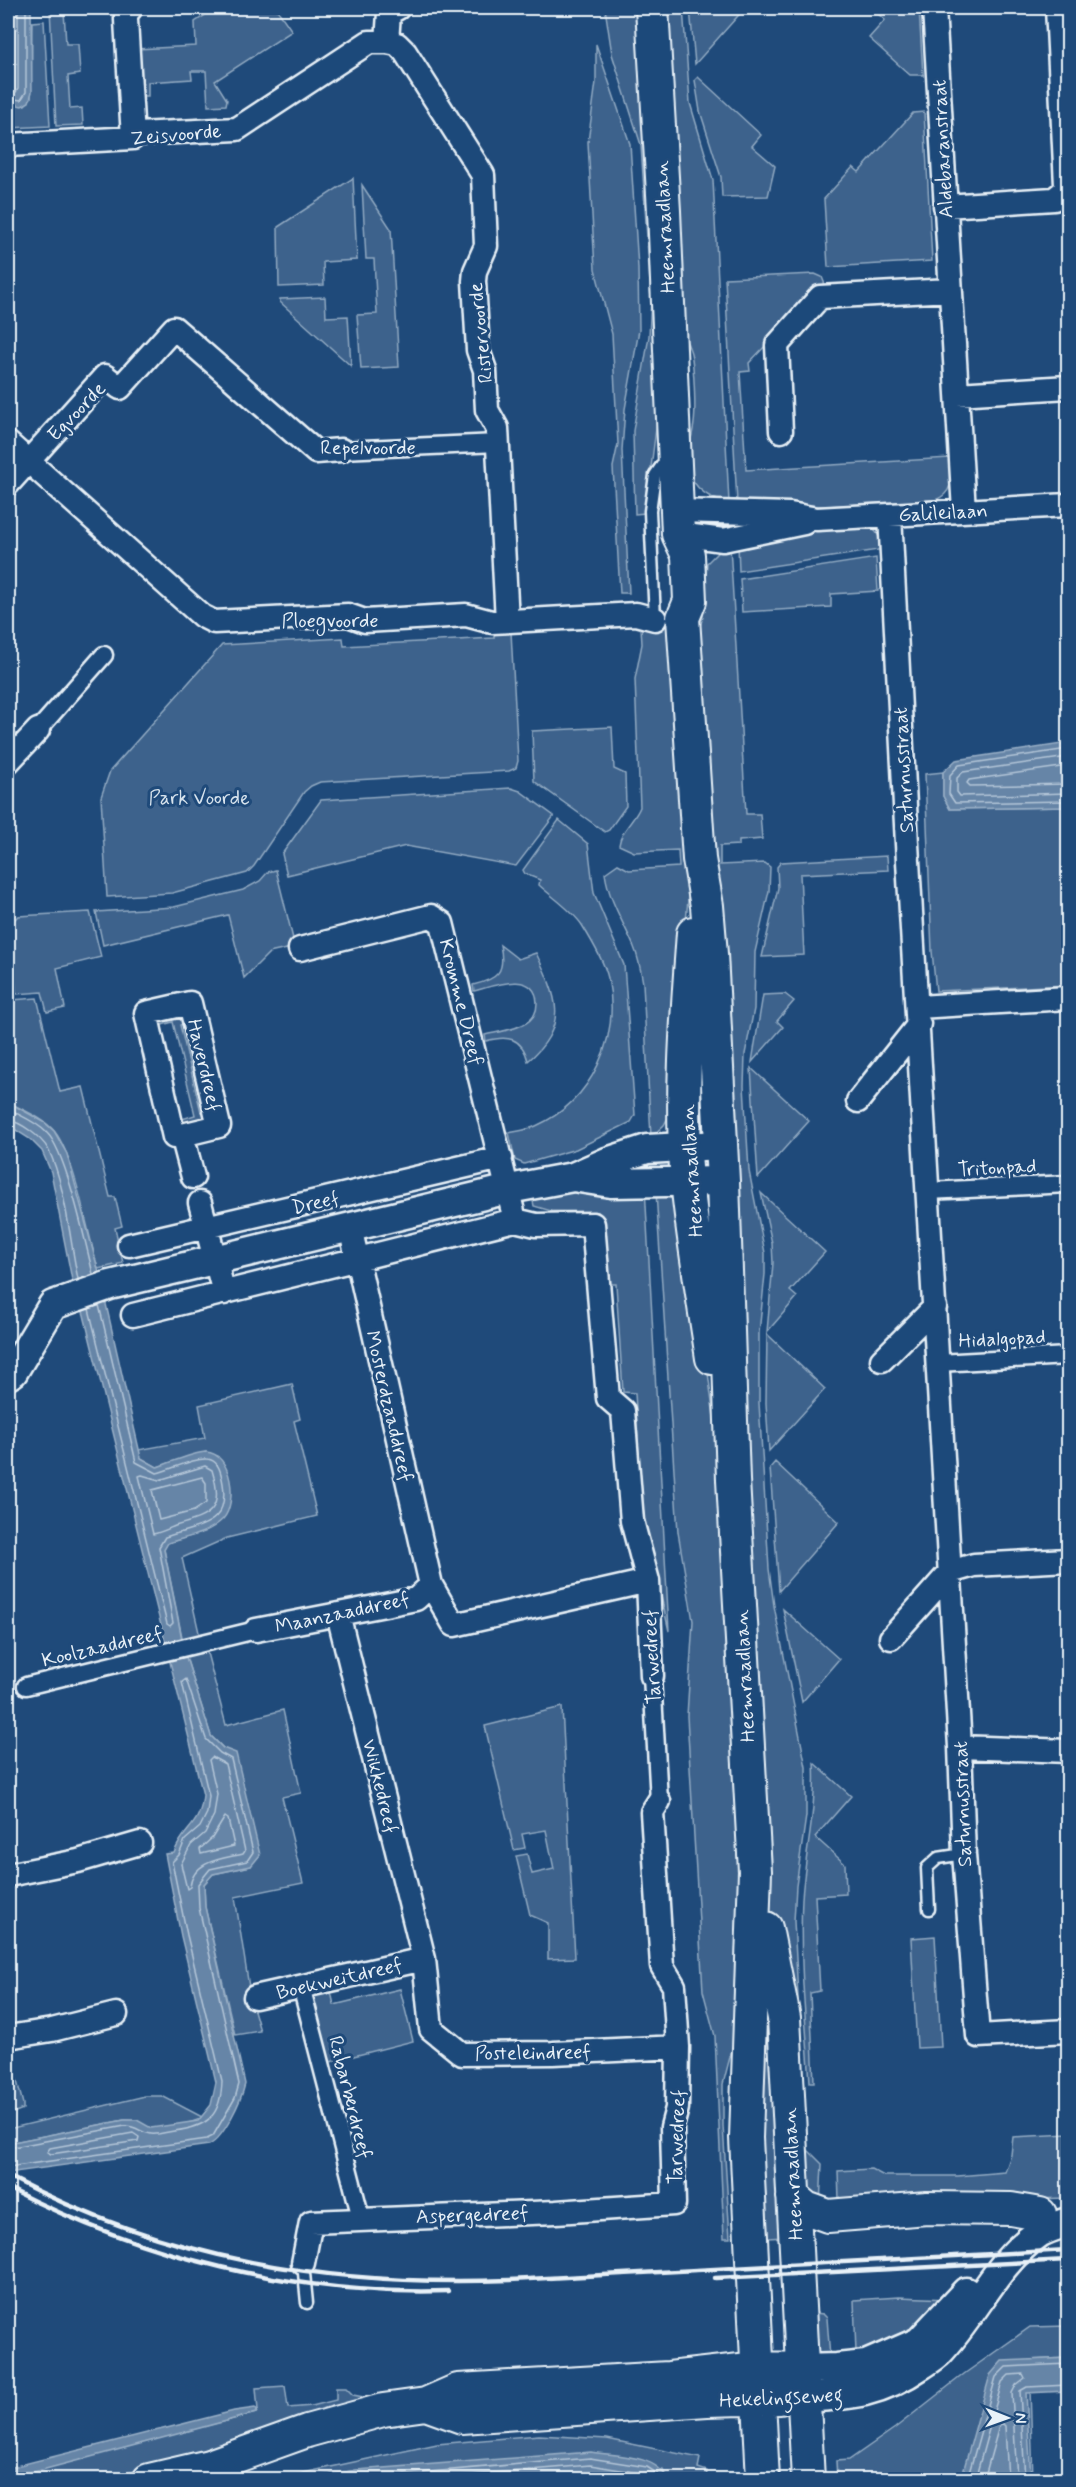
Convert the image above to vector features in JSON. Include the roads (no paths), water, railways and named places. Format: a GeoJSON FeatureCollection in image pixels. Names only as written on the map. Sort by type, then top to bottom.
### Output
{"type":"FeatureCollection","features":[{"type":"Feature","properties":{"kind":"main road","name":"Heemraadlaan"},"geometry":{"type":"LineString","coordinates":[[652,8],[678,522],[688,555],[690,601],[669,619],[708,915],[723,1181],[733,1480],[754,1871],[746,2138],[763,2480]]}},
{"type":"Feature","properties":{"kind":"main road","name":"Heemraadlaan"},"geometry":{"type":"LineString","coordinates":[[699,859],[688,998],[685,1147],[687,1181],[717,1393],[733,1480]]}},
{"type":"Feature","properties":{"kind":"main road","name":"Heemraadlaan"},"geometry":{"type":"LineString","coordinates":[[754,1871],[784,2018],[808,2480]]}},
{"type":"Feature","properties":{"kind":"main road"},"geometry":{"type":"LineString","coordinates":[[793,2197],[806,2208],[828,2216],[927,2208],[1011,2209],[1059,2215]]}},
{"type":"Feature","properties":{"kind":"main road","name":"Hekelingseweg"},"geometry":{"type":"LineString","coordinates":[[149,2480],[209,2466],[328,2425],[383,2410],[426,2404],[458,2390],[669,2379],[758,2368],[804,2384]]}},
{"type":"Feature","properties":{"kind":"main road","name":"Hekelingseweg"},"geometry":{"type":"LineString","coordinates":[[426,2404],[462,2417],[760,2398],[804,2384]]}},
{"type":"Feature","properties":{"kind":"street"},"geometry":{"type":"LineString","coordinates":[[131,8],[126,14],[126,20],[133,138]]}},
{"type":"Feature","properties":{"kind":"street","name":"Aldebaranstraat"},"geometry":{"type":"LineString","coordinates":[[934,8],[964,511]]}},
{"type":"Feature","properties":{"kind":"street"},"geometry":{"type":"LineString","coordinates":[[945,206],[1054,199],[1064,191],[1066,185],[1057,8]]}},
{"type":"Feature","properties":{"kind":"street"},"geometry":{"type":"LineString","coordinates":[[387,42],[391,9]]}},
{"type":"Feature","properties":{"kind":"street","name":"Zeisvoorde"},"geometry":{"type":"LineString","coordinates":[[8,145],[133,138],[138,134],[237,129],[369,42],[387,42]]}},
{"type":"Feature","properties":{"kind":"street","name":"Ristervoorde"},"geometry":{"type":"LineString","coordinates":[[387,42],[397,44],[405,52],[483,175],[486,246],[474,271],[474,281],[478,350],[485,370],[487,410],[496,424],[498,443],[507,621]]}},
{"type":"Feature","properties":{"kind":"street"},"geometry":{"type":"LineString","coordinates":[[781,431],[777,345],[820,297],[950,290]]}},
{"type":"Feature","properties":{"kind":"street","name":"Repelvoorde"},"geometry":{"type":"LineString","coordinates":[[174,328],[316,452],[498,443]]}},
{"type":"Feature","properties":{"kind":"street","name":"Egvoorde"},"geometry":{"type":"LineString","coordinates":[[28,461],[105,376],[120,388],[174,328]]}},
{"type":"Feature","properties":{"kind":"street"},"geometry":{"type":"LineString","coordinates":[[957,394],[1068,387]]}},
{"type":"Feature","properties":{"kind":"street","name":"Ploegvoorde"},"geometry":{"type":"LineString","coordinates":[[8,443],[202,616],[214,622],[348,615],[365,621],[466,615],[492,621],[636,615],[669,619]]}},
{"type":"Feature","properties":{"kind":"street"},"geometry":{"type":"LineString","coordinates":[[8,484],[28,461]]}},
{"type":"Feature","properties":{"kind":"street","name":"Galileilaan"},"geometry":{"type":"LineString","coordinates":[[678,522],[702,539],[723,540],[817,519],[1068,505]]}},
{"type":"Feature","properties":{"kind":"street","name":"Saturnusstraat"},"geometry":{"type":"LineString","coordinates":[[890,515],[960,1748],[964,1854],[978,2036],[1068,2031]]}},
{"type":"Feature","properties":{"kind":"street"},"geometry":{"type":"LineString","coordinates":[[8,762],[104,655]]}},
{"type":"Feature","properties":{"kind":"street","name":"Kromme Dreef"},"geometry":{"type":"LineString","coordinates":[[300,949],[431,916],[442,923],[509,1189]]}},
{"type":"Feature","properties":{"kind":"street"},"geometry":{"type":"LineString","coordinates":[[858,1101],[919,1016],[1068,998]]}},
{"type":"Feature","properties":{"kind":"street","name":"Haverdreef"},"geometry":{"type":"LineString","coordinates":[[190,1003],[219,1126],[182,1135],[174,1137],[146,1013],[190,1003]]}},
{"type":"Feature","properties":{"kind":"street","name":"Haverdreef"},"geometry":{"type":"LineString","coordinates":[[182,1135],[193,1178]]}},
{"type":"Feature","properties":{"kind":"street","name":"Dreef"},"geometry":{"type":"LineString","coordinates":[[8,1376],[53,1305],[110,1285],[509,1189],[573,1178],[607,1161],[647,1149],[721,1145]]}},
{"type":"Feature","properties":{"kind":"street","name":"Dreef"},"geometry":{"type":"LineString","coordinates":[[129,1245],[501,1158]]}},
{"type":"Feature","properties":{"kind":"street","name":"Dreef"},"geometry":{"type":"LineString","coordinates":[[573,1178],[610,1183],[723,1181]]}},
{"type":"Feature","properties":{"kind":"street","name":"Tritonpad"},"geometry":{"type":"LineString","coordinates":[[928,1191],[1068,1184]]}},
{"type":"Feature","properties":{"kind":"street"},"geometry":{"type":"LineString","coordinates":[[133,1316],[515,1220],[509,1189]]}},
{"type":"Feature","properties":{"kind":"street"},"geometry":{"type":"LineString","coordinates":[[200,1203],[224,1293]]}},
{"type":"Feature","properties":{"kind":"street","name":"Tarwedreef"},"geometry":{"type":"LineString","coordinates":[[515,1220],[536,1225],[594,1224],[608,1398],[623,1411],[632,1521],[648,1581],[658,1801],[652,1812],[662,1966],[674,1986],[678,2046],[677,2108],[672,2127],[674,2204]]}},
{"type":"Feature","properties":{"kind":"street","name":"Mosterdzaaddreef"},"geometry":{"type":"LineString","coordinates":[[350,1227],[430,1585]]}},
{"type":"Feature","properties":{"kind":"street"},"geometry":{"type":"LineString","coordinates":[[882,1360],[935,1307]]}},
{"type":"Feature","properties":{"kind":"street","name":"Hidalgopad"},"geometry":{"type":"LineString","coordinates":[[938,1363],[1068,1356]]}},
{"type":"Feature","properties":{"kind":"street"},"geometry":{"type":"LineString","coordinates":[[891,1638],[950,1572],[974,1565],[1068,1560]]}},
{"type":"Feature","properties":{"kind":"street","name":"Maanzaaddreef"},"geometry":{"type":"LineString","coordinates":[[187,1648],[256,1630],[416,1599],[430,1585],[454,1625],[648,1581]]}},
{"type":"Feature","properties":{"kind":"street","name":"Wikkedreef"},"geometry":{"type":"LineString","coordinates":[[338,1614],[424,1959]]}},
{"type":"Feature","properties":{"kind":"street","name":"Koolzaaddreef"},"geometry":{"type":"LineString","coordinates":[[26,1686],[187,1648]]}},
{"type":"Feature","properties":{"kind":"street"},"geometry":{"type":"LineString","coordinates":[[960,1748],[1068,1751]]}},
{"type":"Feature","properties":{"kind":"street"},"geometry":{"type":"LineString","coordinates":[[8,1875],[78,1861],[140,1843]]}},
{"type":"Feature","properties":{"kind":"street","name":"Boekweitdreef"},"geometry":{"type":"LineString","coordinates":[[255,1996],[424,1959]]}},
{"type":"Feature","properties":{"kind":"street","name":"Posteleindreef"},"geometry":{"type":"LineString","coordinates":[[424,1959],[431,2029],[462,2054],[553,2054],[678,2046]]}},
{"type":"Feature","properties":{"kind":"street","name":"Rabarberdreef"},"geometry":{"type":"LineString","coordinates":[[301,1986],[361,2218]]}},
{"type":"Feature","properties":{"kind":"street"},"geometry":{"type":"LineString","coordinates":[[8,2037],[52,2030],[116,2014]]}},
{"type":"Feature","properties":{"kind":"street","name":"Aspergedreef"},"geometry":{"type":"LineString","coordinates":[[303,2263],[311,2222],[361,2218],[556,2212],[674,2204]]}},
{"type":"Feature","properties":{"kind":"street","name":"Hekelingseweg"},"geometry":{"type":"LineString","coordinates":[[804,2384],[838,2396],[881,2388],[898,2381],[939,2353],[980,2297],[1020,2250],[1059,2215]]}},
{"type":"Feature","properties":{"kind":"lane","name":"Heemraadlaan"},"geometry":{"type":"LineString","coordinates":[[669,619],[650,529],[655,475],[675,447]]}},
{"type":"Feature","properties":{"kind":"lane"},"geometry":{"type":"LineString","coordinates":[[929,1909],[927,1868],[939,1858],[964,1854]]}},
{"type":"Feature","properties":{"kind":"lane"},"geometry":{"type":"LineString","coordinates":[[303,2263],[308,2303]]}},
{"type":"Feature","properties":{"kind":"water"},"geometry":{"type":"Polygon","coordinates":[[[8,8],[31,8],[32,92],[29,102],[22,106],[8,103],[8,8]]]}},
{"type":"Feature","properties":{"kind":"water"},"geometry":{"type":"Polygon","coordinates":[[[1068,743],[1068,807],[950,809],[943,796],[943,772],[956,760],[1068,743]]]}},
{"type":"Feature","properties":{"kind":"water"},"geometry":{"type":"Polygon","coordinates":[[[8,1102],[44,1122],[54,1131],[67,1154],[98,1269],[141,1458],[157,1467],[206,1452],[215,1455],[227,1469],[231,1491],[228,1512],[223,1519],[204,1532],[168,1543],[164,1550],[185,1654],[211,1736],[223,1748],[236,1753],[260,1855],[251,1866],[213,1874],[204,1884],[205,1907],[245,2084],[236,2109],[220,2135],[209,2145],[8,2173],[8,2143],[124,2120],[137,2120],[151,2128],[198,2121],[211,2105],[216,2082],[181,1936],[165,1854],[174,1853],[182,1837],[195,1821],[203,1795],[84,1315],[72,1280],[51,1172],[42,1151],[30,1139],[8,1125],[8,1102]]]}},
{"type":"Feature","properties":{"kind":"water"},"geometry":{"type":"Polygon","coordinates":[[[1068,2358],[1068,2391],[1026,2393],[1031,2479],[961,2479],[990,2375],[1002,2361],[1068,2358]]]}},
{"type":"Feature","properties":{"kind":"water"},"geometry":{"type":"Polygon","coordinates":[[[255,2408],[258,2410],[256,2413],[8,2479],[8,2468],[234,2411],[255,2408]]]}},
{"type":"Feature","properties":{"kind":"water"},"geometry":{"type":"Polygon","coordinates":[[[591,2452],[644,2461],[662,2471],[667,2479],[304,2479],[357,2470],[591,2452]]]}},
{"type":"Feature","properties":{"kind":"railway"},"geometry":{"type":"LineString","coordinates":[[8,2176],[68,2205],[128,2229],[190,2248],[252,2262],[379,2279],[510,2280],[1068,2250]]}},
{"type":"Feature","properties":{"kind":"railway"},"geometry":{"type":"LineString","coordinates":[[8,2188],[112,2234],[222,2267],[278,2279],[334,2287],[391,2291],[448,2291]]}},
{"type":"Feature","properties":{"kind":"railway"},"geometry":{"type":"LineString","coordinates":[[715,2278],[1068,2260]]}},
{"type":"Feature","properties":{"kind":"park label","name":"Park Voorde"},"geometry":{"type":"Point","coordinates":[199,797]}}]}
